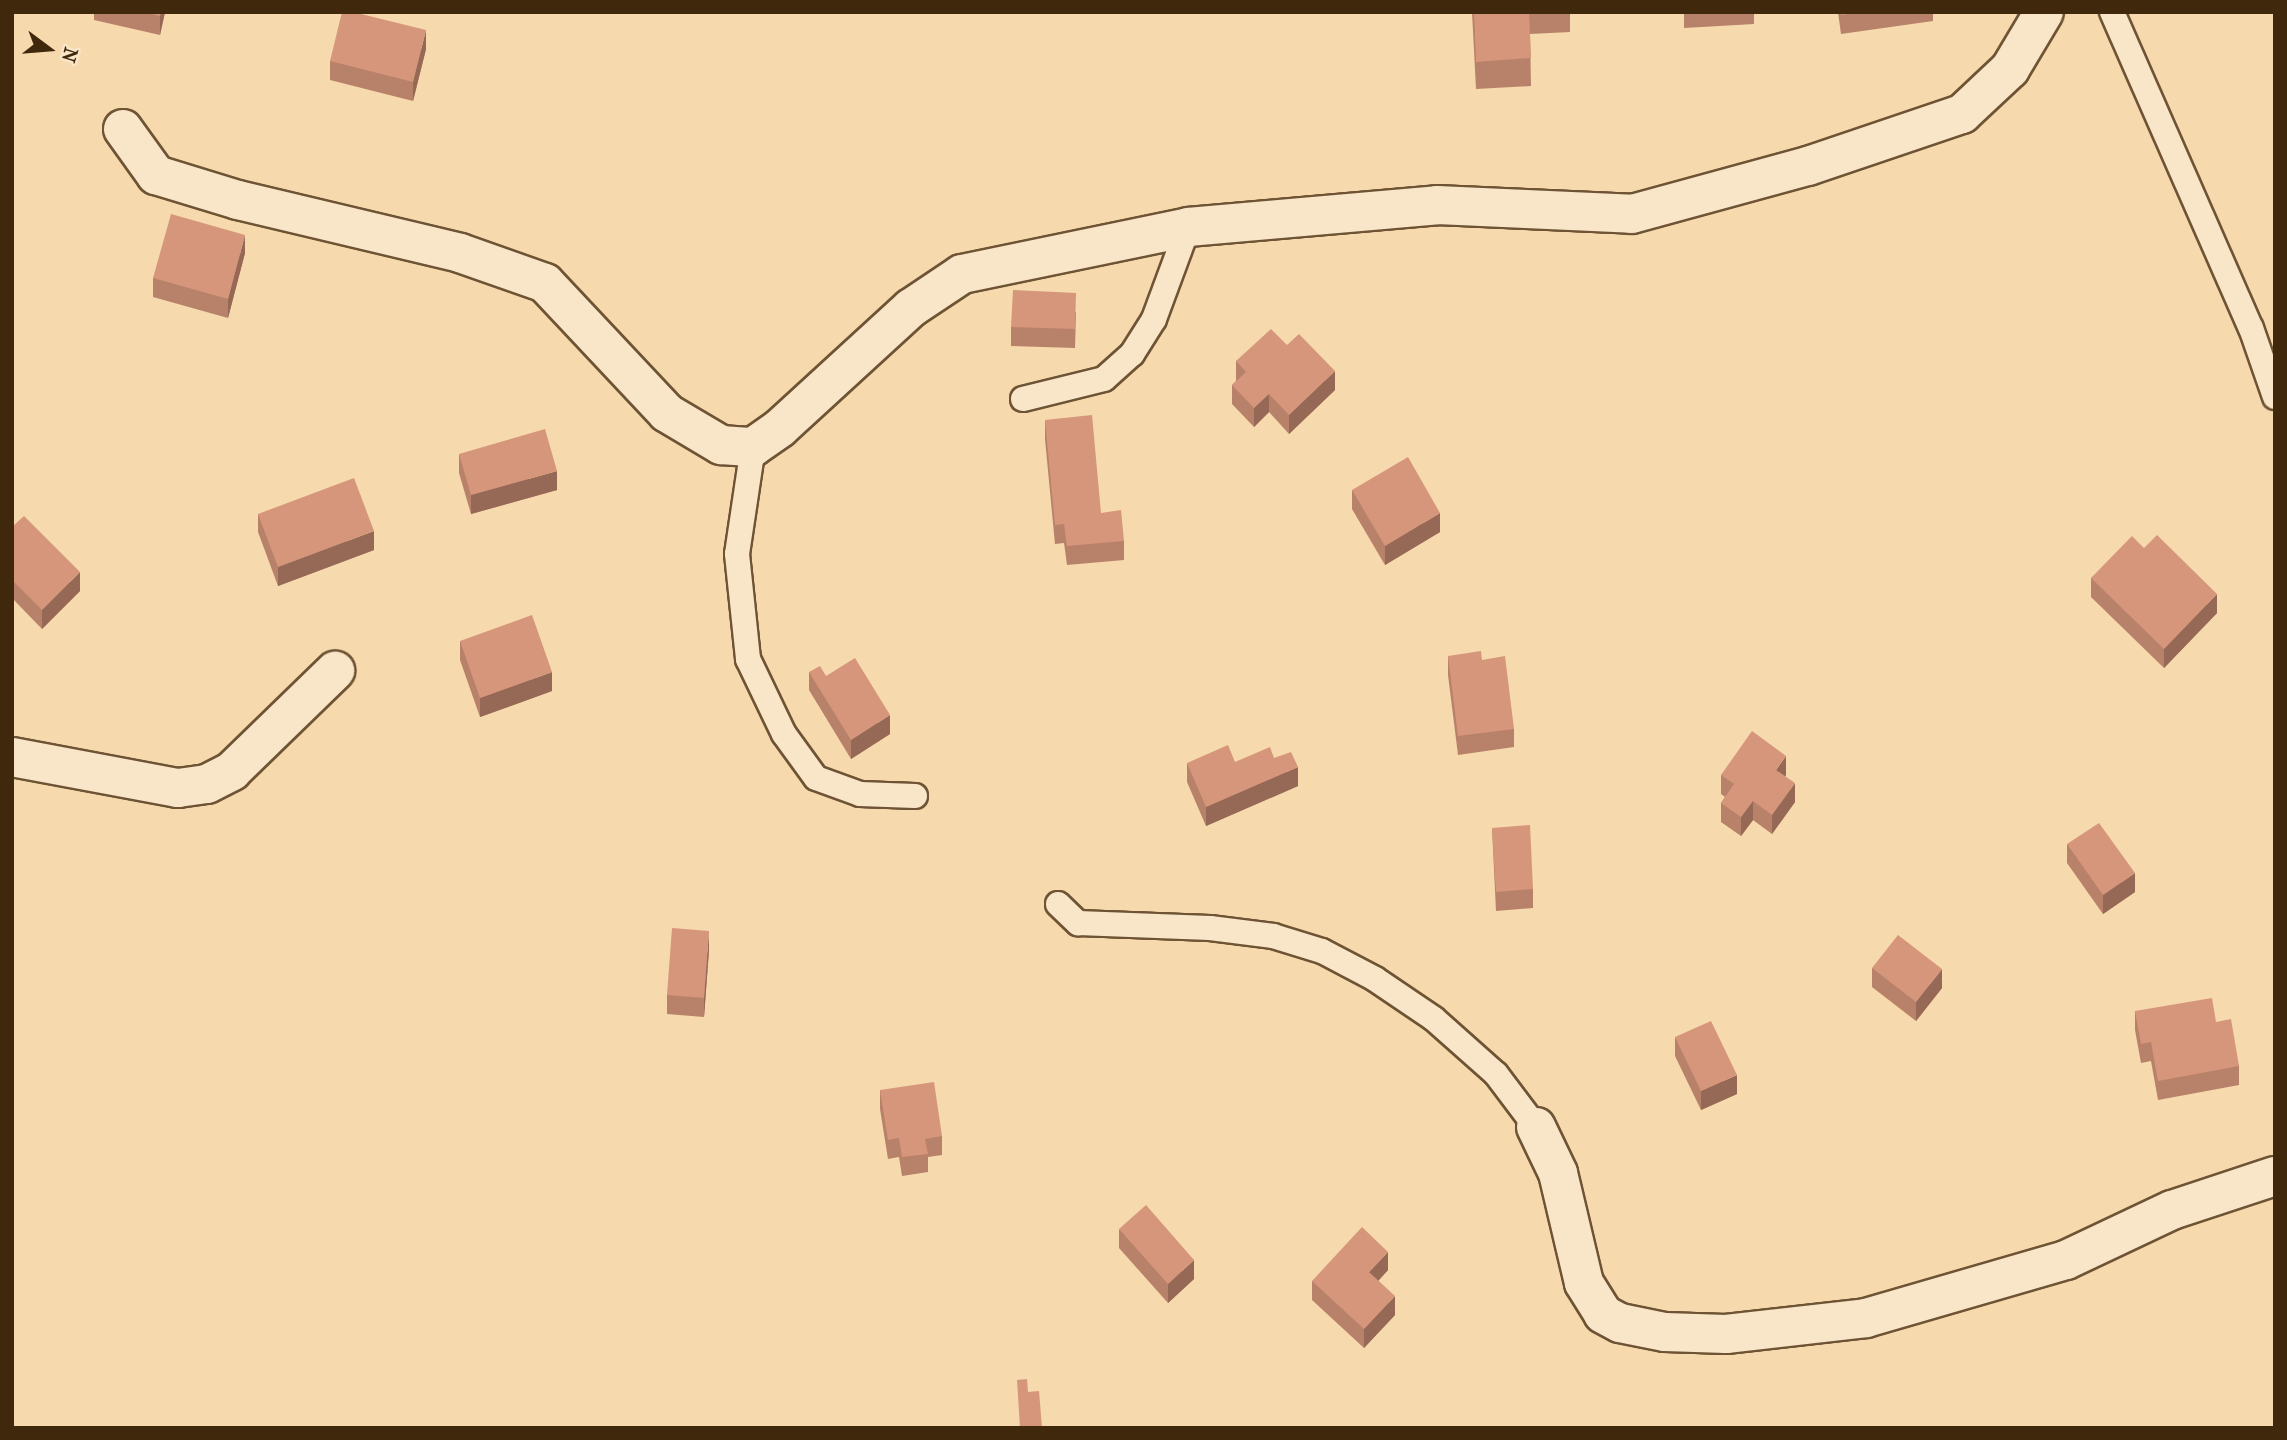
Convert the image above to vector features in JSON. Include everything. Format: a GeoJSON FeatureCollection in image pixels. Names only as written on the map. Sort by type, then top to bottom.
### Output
{"type":"FeatureCollection","features":[{"type":"Feature","properties":{"kind":"street"},"geometry":{"type":"LineString","coordinates":[[123,129],[156,176],[238,200],[460,253],[545,283],[667,412],[721,445],[753,447],[780,428],[911,308],[962,274],[1188,227],[1437,205],[1632,214],[1808,166],[1962,114],[2010,69],[2044,12]]}},
{"type":"Feature","properties":{"kind":"street"},"geometry":{"type":"LineString","coordinates":[[12,757],[178,788],[207,785],[232,771],[335,671]]}},
{"type":"Feature","properties":{"kind":"street"},"geometry":{"type":"LineString","coordinates":[[1536,1128],[1558,1173],[1584,1283],[1603,1314],[1620,1323],[1665,1332],[1726,1334],[1866,1318],[2066,1260],[2172,1210],[2275,1176]]}},
{"type":"Feature","properties":{"kind":"lane"},"geometry":{"type":"LineString","coordinates":[[2112,12],[2240,303],[2275,397]]}},
{"type":"Feature","properties":{"kind":"lane"},"geometry":{"type":"LineString","coordinates":[[1023,399],[1104,379],[1132,354],[1154,318],[1188,227]]}},
{"type":"Feature","properties":{"kind":"lane"},"geometry":{"type":"LineString","coordinates":[[753,447],[737,554],[748,659],[784,734],[817,778],[860,794],[915,796]]}},
{"type":"Feature","properties":{"kind":"lane"},"geometry":{"type":"LineString","coordinates":[[1058,904],[1078,923],[1210,928],[1273,936],[1322,951],[1375,979],[1434,1019],[1496,1074],[1536,1128]]}},
{"type":"Feature","properties":{"kind":"building"},"geometry":{"type":"Polygon","coordinates":[[[143,12],[161,12],[160,16],[143,12]]]}},
{"type":"Feature","properties":{"kind":"building"},"geometry":{"type":"Polygon","coordinates":[[[342,12],[353,12],[426,30],[413,82],[330,61],[342,12]]]}},
{"type":"Feature","properties":{"kind":"building"},"geometry":{"type":"Polygon","coordinates":[[[1474,12],[1529,12],[1531,58],[1476,62],[1474,12]]]}},
{"type":"Feature","properties":{"kind":"building"},"geometry":{"type":"Polygon","coordinates":[[[171,214],[245,235],[228,299],[153,278],[171,214]]]}},
{"type":"Feature","properties":{"kind":"building"},"geometry":{"type":"Polygon","coordinates":[[[1013,290],[1076,293],[1075,329],[1011,327],[1013,290]]]}},
{"type":"Feature","properties":{"kind":"building"},"geometry":{"type":"Polygon","coordinates":[[[1271,329],[1287,345],[1299,334],[1335,371],[1289,415],[1269,394],[1254,408],[1232,385],[1246,372],[1236,361],[1271,329]]]}},
{"type":"Feature","properties":{"kind":"building"},"geometry":{"type":"Polygon","coordinates":[[[1092,415],[1101,513],[1121,510],[1124,541],[1067,546],[1064,524],[1055,525],[1045,420],[1092,415]]]}},
{"type":"Feature","properties":{"kind":"building"},"geometry":{"type":"Polygon","coordinates":[[[545,429],[557,471],[471,495],[459,454],[545,429]]]}},
{"type":"Feature","properties":{"kind":"building"},"geometry":{"type":"Polygon","coordinates":[[[1408,457],[1440,513],[1385,546],[1352,490],[1408,457]]]}},
{"type":"Feature","properties":{"kind":"building"},"geometry":{"type":"Polygon","coordinates":[[[354,478],[374,531],[278,567],[258,514],[354,478]]]}},
{"type":"Feature","properties":{"kind":"building"},"geometry":{"type":"Polygon","coordinates":[[[24,516],[80,572],[42,610],[12,580],[12,527],[24,516]]]}},
{"type":"Feature","properties":{"kind":"building"},"geometry":{"type":"Polygon","coordinates":[[[2157,535],[2217,594],[2164,649],[2091,578],[2132,536],[2144,548],[2157,535]]]}},
{"type":"Feature","properties":{"kind":"building"},"geometry":{"type":"Polygon","coordinates":[[[532,615],[552,672],[480,698],[460,641],[532,615]]]}},
{"type":"Feature","properties":{"kind":"building"},"geometry":{"type":"Polygon","coordinates":[[[1481,651],[1482,660],[1505,656],[1514,729],[1458,736],[1448,656],[1481,651]]]}},
{"type":"Feature","properties":{"kind":"building"},"geometry":{"type":"Polygon","coordinates":[[[855,658],[890,715],[851,740],[809,672],[820,666],[826,676],[855,658]]]}},
{"type":"Feature","properties":{"kind":"building"},"geometry":{"type":"Polygon","coordinates":[[[1752,731],[1786,756],[1776,770],[1795,783],[1772,815],[1753,801],[1741,817],[1721,803],[1734,784],[1721,775],[1752,731]]]}},
{"type":"Feature","properties":{"kind":"building"},"geometry":{"type":"Polygon","coordinates":[[[1228,745],[1235,762],[1270,747],[1274,758],[1291,752],[1298,767],[1206,807],[1187,763],[1228,745]]]}},
{"type":"Feature","properties":{"kind":"building"},"geometry":{"type":"Polygon","coordinates":[[[2099,823],[2135,873],[2103,895],[2067,844],[2099,823]]]}},
{"type":"Feature","properties":{"kind":"building"},"geometry":{"type":"Polygon","coordinates":[[[1530,825],[1533,889],[1496,892],[1492,828],[1530,825]]]}},
{"type":"Feature","properties":{"kind":"building"},"geometry":{"type":"Polygon","coordinates":[[[672,928],[709,931],[704,998],[667,995],[672,928]]]}},
{"type":"Feature","properties":{"kind":"building"},"geometry":{"type":"Polygon","coordinates":[[[1898,935],[1942,969],[1916,1002],[1872,968],[1898,935]]]}},
{"type":"Feature","properties":{"kind":"building"},"geometry":{"type":"Polygon","coordinates":[[[2212,998],[2216,1022],[2231,1019],[2239,1066],[2158,1081],[2151,1042],[2141,1044],[2135,1011],[2212,998]]]}},
{"type":"Feature","properties":{"kind":"building"},"geometry":{"type":"Polygon","coordinates":[[[1711,1021],[1737,1075],[1701,1091],[1675,1037],[1711,1021]]]}},
{"type":"Feature","properties":{"kind":"building"},"geometry":{"type":"Polygon","coordinates":[[[934,1082],[942,1136],[925,1139],[928,1154],[902,1157],[899,1138],[888,1140],[880,1090],[934,1082]]]}},
{"type":"Feature","properties":{"kind":"building"},"geometry":{"type":"Polygon","coordinates":[[[1146,1205],[1194,1260],[1168,1284],[1119,1229],[1146,1205]]]}},
{"type":"Feature","properties":{"kind":"building"},"geometry":{"type":"Polygon","coordinates":[[[1362,1227],[1388,1252],[1369,1272],[1395,1296],[1364,1329],[1312,1281],[1362,1227]]]}},
{"type":"Feature","properties":{"kind":"building"},"geometry":{"type":"Polygon","coordinates":[[[1027,1379],[1028,1392],[1039,1391],[1042,1428],[1020,1428],[1017,1380],[1027,1379]]]}}]}
